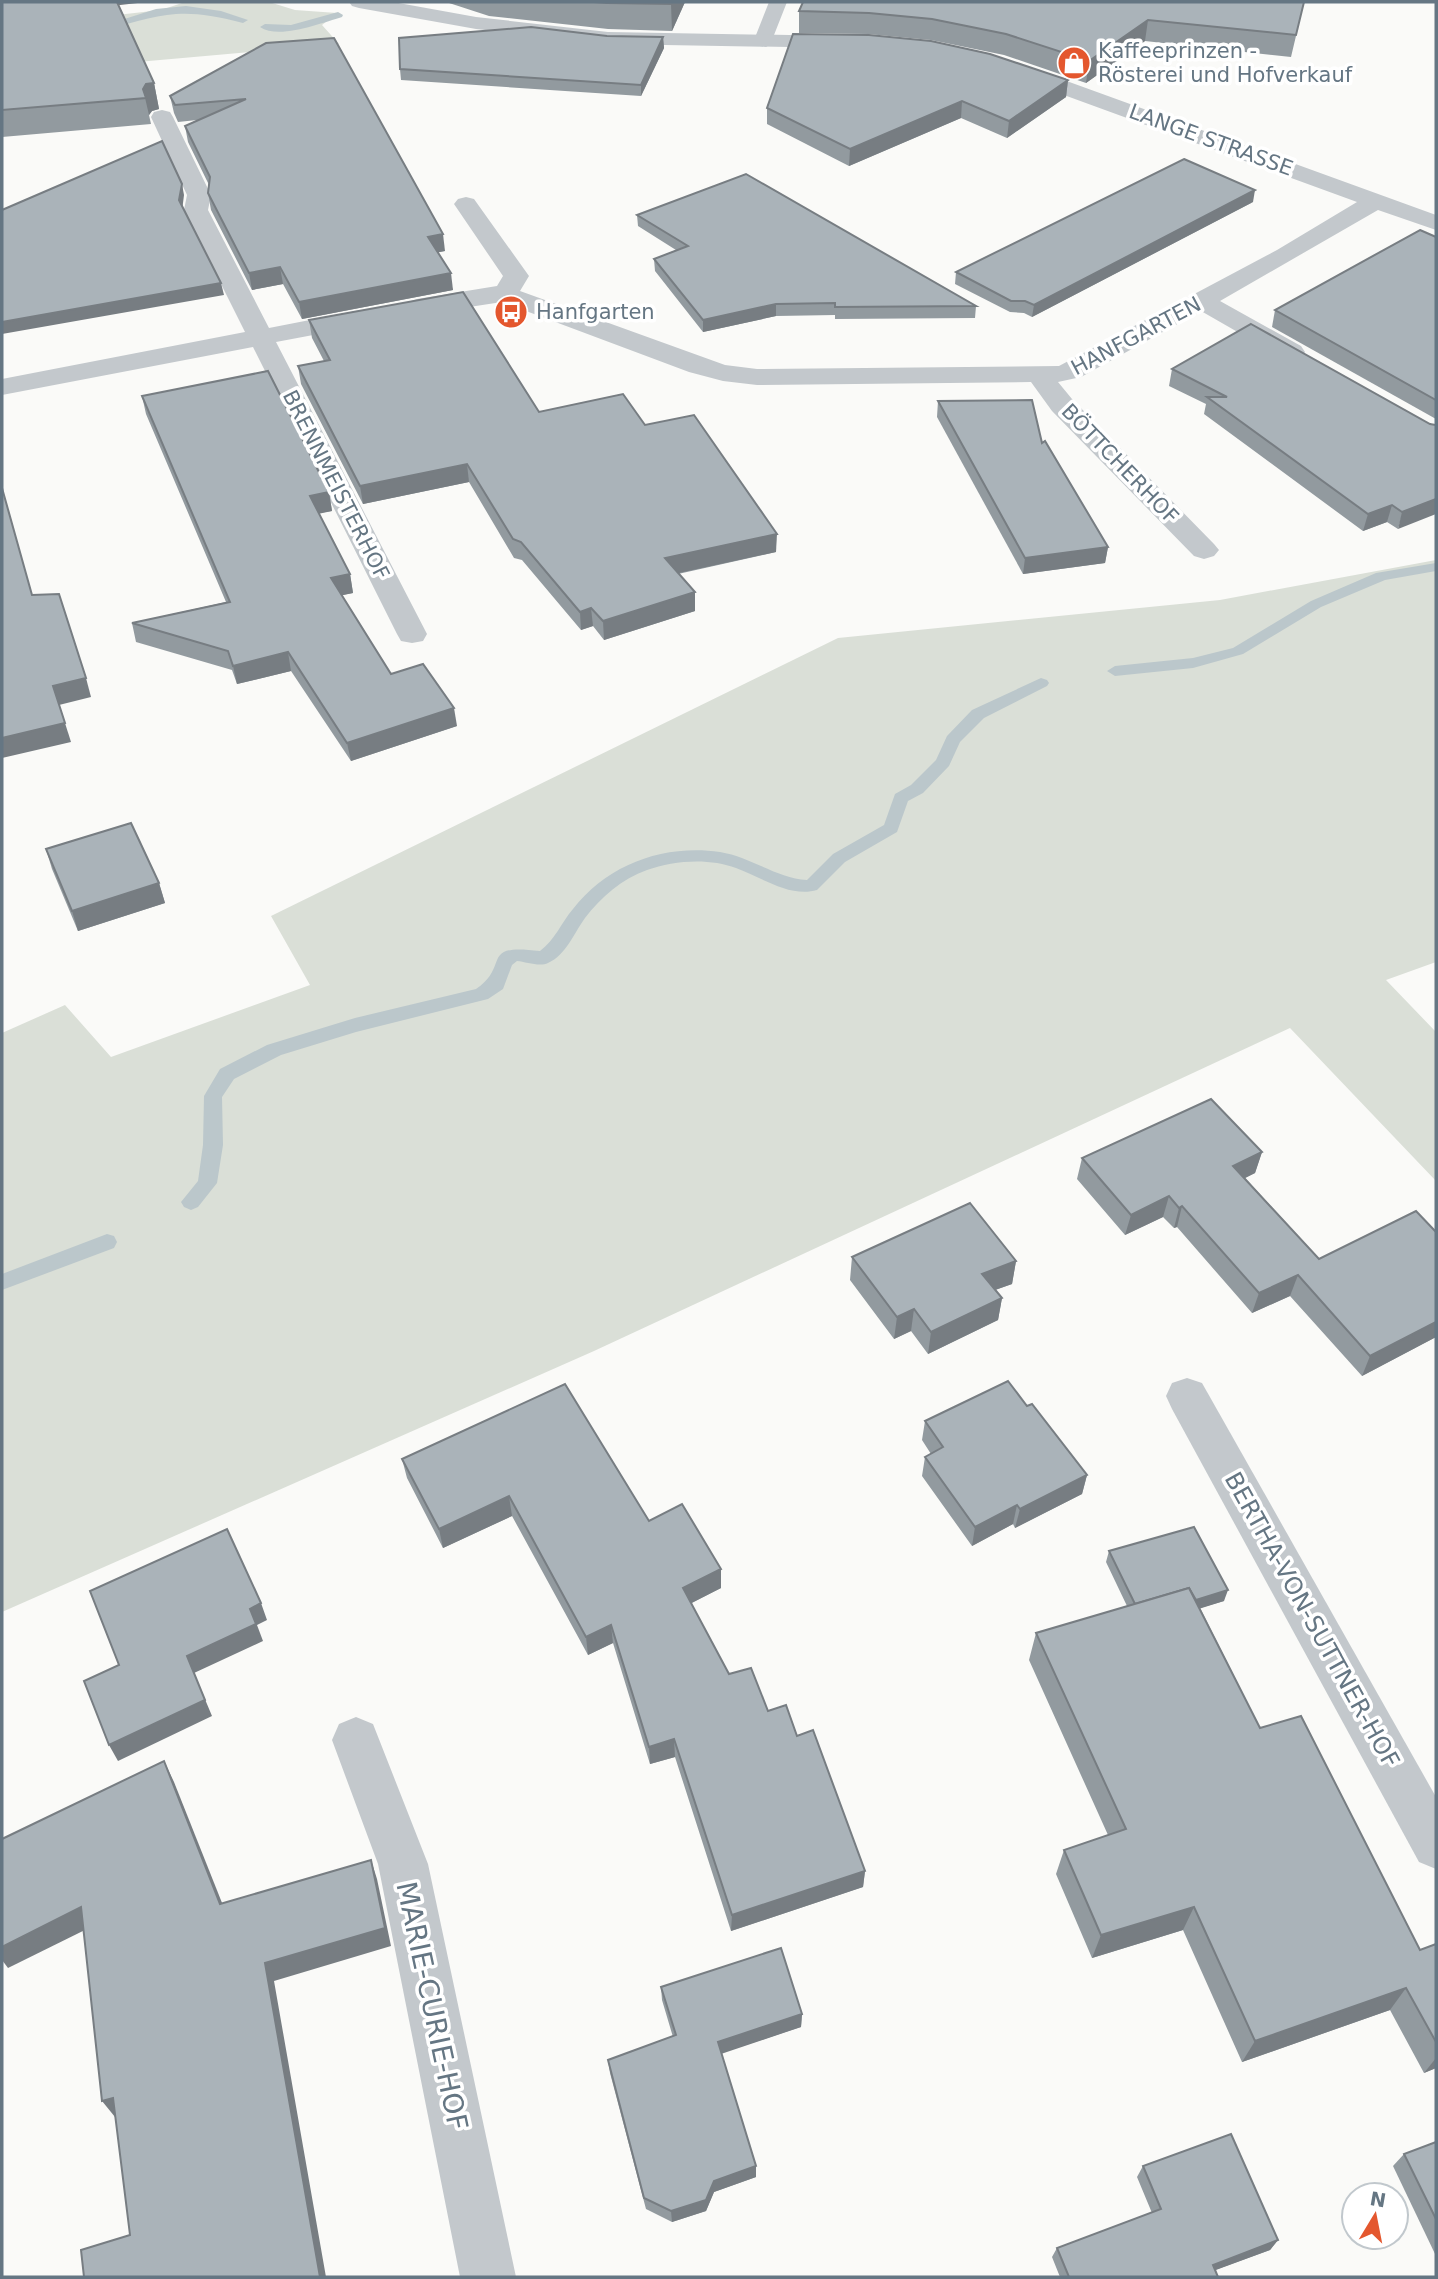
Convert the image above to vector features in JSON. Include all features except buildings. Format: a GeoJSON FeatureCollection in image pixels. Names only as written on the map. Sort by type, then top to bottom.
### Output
{"type":"FeatureCollection","features":[{"type":"Feature","properties":{"kind":"street"},"geometry":{"type":"LineString","coordinates":[[359,2],[476,23],[570,35],[667,41],[869,43]]}},
{"type":"Feature","properties":{"kind":"street","name":"LANGE STRASSE"},"geometry":{"type":"LineString","coordinates":[[995,63],[1436,223]]}},
{"type":"Feature","properties":{"kind":"street","name":"BRENNMEISTERHOF"},"geometry":{"type":"LineString","coordinates":[[162,117],[199,195],[196,210],[412,634]]}},
{"type":"Feature","properties":{"kind":"street","name":"HANFGARTEN"},"geometry":{"type":"LineString","coordinates":[[2,387],[489,293],[505,294],[723,373],[757,377],[1038,374],[1072,371],[1286,255],[1376,201]]}},
{"type":"Feature","properties":{"kind":"street"},"geometry":{"type":"LineString","coordinates":[[466,204],[516,276],[505,294]]}},
{"type":"Feature","properties":{"kind":"street"},"geometry":{"type":"LineString","coordinates":[[1202,301],[1319,367]]}},
{"type":"Feature","properties":{"kind":"street","name":"BÖTTCHERHOF"},"geometry":{"type":"LineString","coordinates":[[1038,374],[1062,405],[1204,550]]}},
{"type":"Feature","properties":{"kind":"street","name":"BERTHA-VON-SUTTNER-HOF"},"geometry":{"type":"LineString","coordinates":[[1187,1396],[1436,1845]]}},
{"type":"Feature","properties":{"kind":"street","name":"MARIE-CURIE-HOF"},"geometry":{"type":"LineString","coordinates":[[356,1740],[403,1864],[488,2277]]}},
{"type":"Feature","properties":{"kind":"lane"},"geometry":{"type":"LineString","coordinates":[[766,42],[765,35],[778,2]]}},
{"type":"Feature","properties":{"kind":"shaded area"},"geometry":{"type":"Polygon","coordinates":[[[185,2],[269,2],[295,10],[337,13],[322,25],[339,44],[2,74],[2,28],[161,10],[185,2]]]}},
{"type":"Feature","properties":{"kind":"shaded area"},"geometry":{"type":"Polygon","coordinates":[[[1436,560],[1436,962],[1386,980],[1436,1032],[1436,1181],[1290,1028],[594,1351],[2,1612],[2,1033],[65,1005],[111,1057],[310,985],[271,916],[838,638],[1220,600],[1436,560]]]}},
{"type":"Feature","properties":{"kind":"waterway"},"geometry":{"type":"LineString","coordinates":[[101,28],[156,12],[186,9],[243,20]]}},
{"type":"Feature","properties":{"kind":"waterway"},"geometry":{"type":"LineString","coordinates":[[265,27],[291,28],[338,15]]}},
{"type":"Feature","properties":{"kind":"waterway"},"geometry":{"type":"LineString","coordinates":[[1115,671],[1193,663],[1238,651],[1316,604],[1381,576],[1436,567]]}},
{"type":"Feature","properties":{"kind":"waterway"},"geometry":{"type":"LineString","coordinates":[[191,1202],[207,1183],[213,1145],[213,1096],[227,1074],[274,1050],[355,1025],[482,994],[497,984],[504,962],[513,954],[543,958],[559,943],[593,897],[624,873],[642,865],[680,857],[720,858],[743,864],[788,883],[811,886],[839,858],[891,828],[901,798],[917,789],[943,762],[953,740],[978,714],[1041,683]]}},
{"type":"Feature","properties":{"kind":"waterway"},"geometry":{"type":"LineString","coordinates":[[2,1282],[107,1242]]}},
{"type":"Feature","properties":{"kind":"place","name":"Kaffeeprinzen - Rösterei und Hofverkauf"},"geometry":{"type":"Point","coordinates":[1074,63]}},
{"type":"Feature","properties":{"kind":"place","name":"Hanfgarten"},"geometry":{"type":"Point","coordinates":[511,312]}}]}
